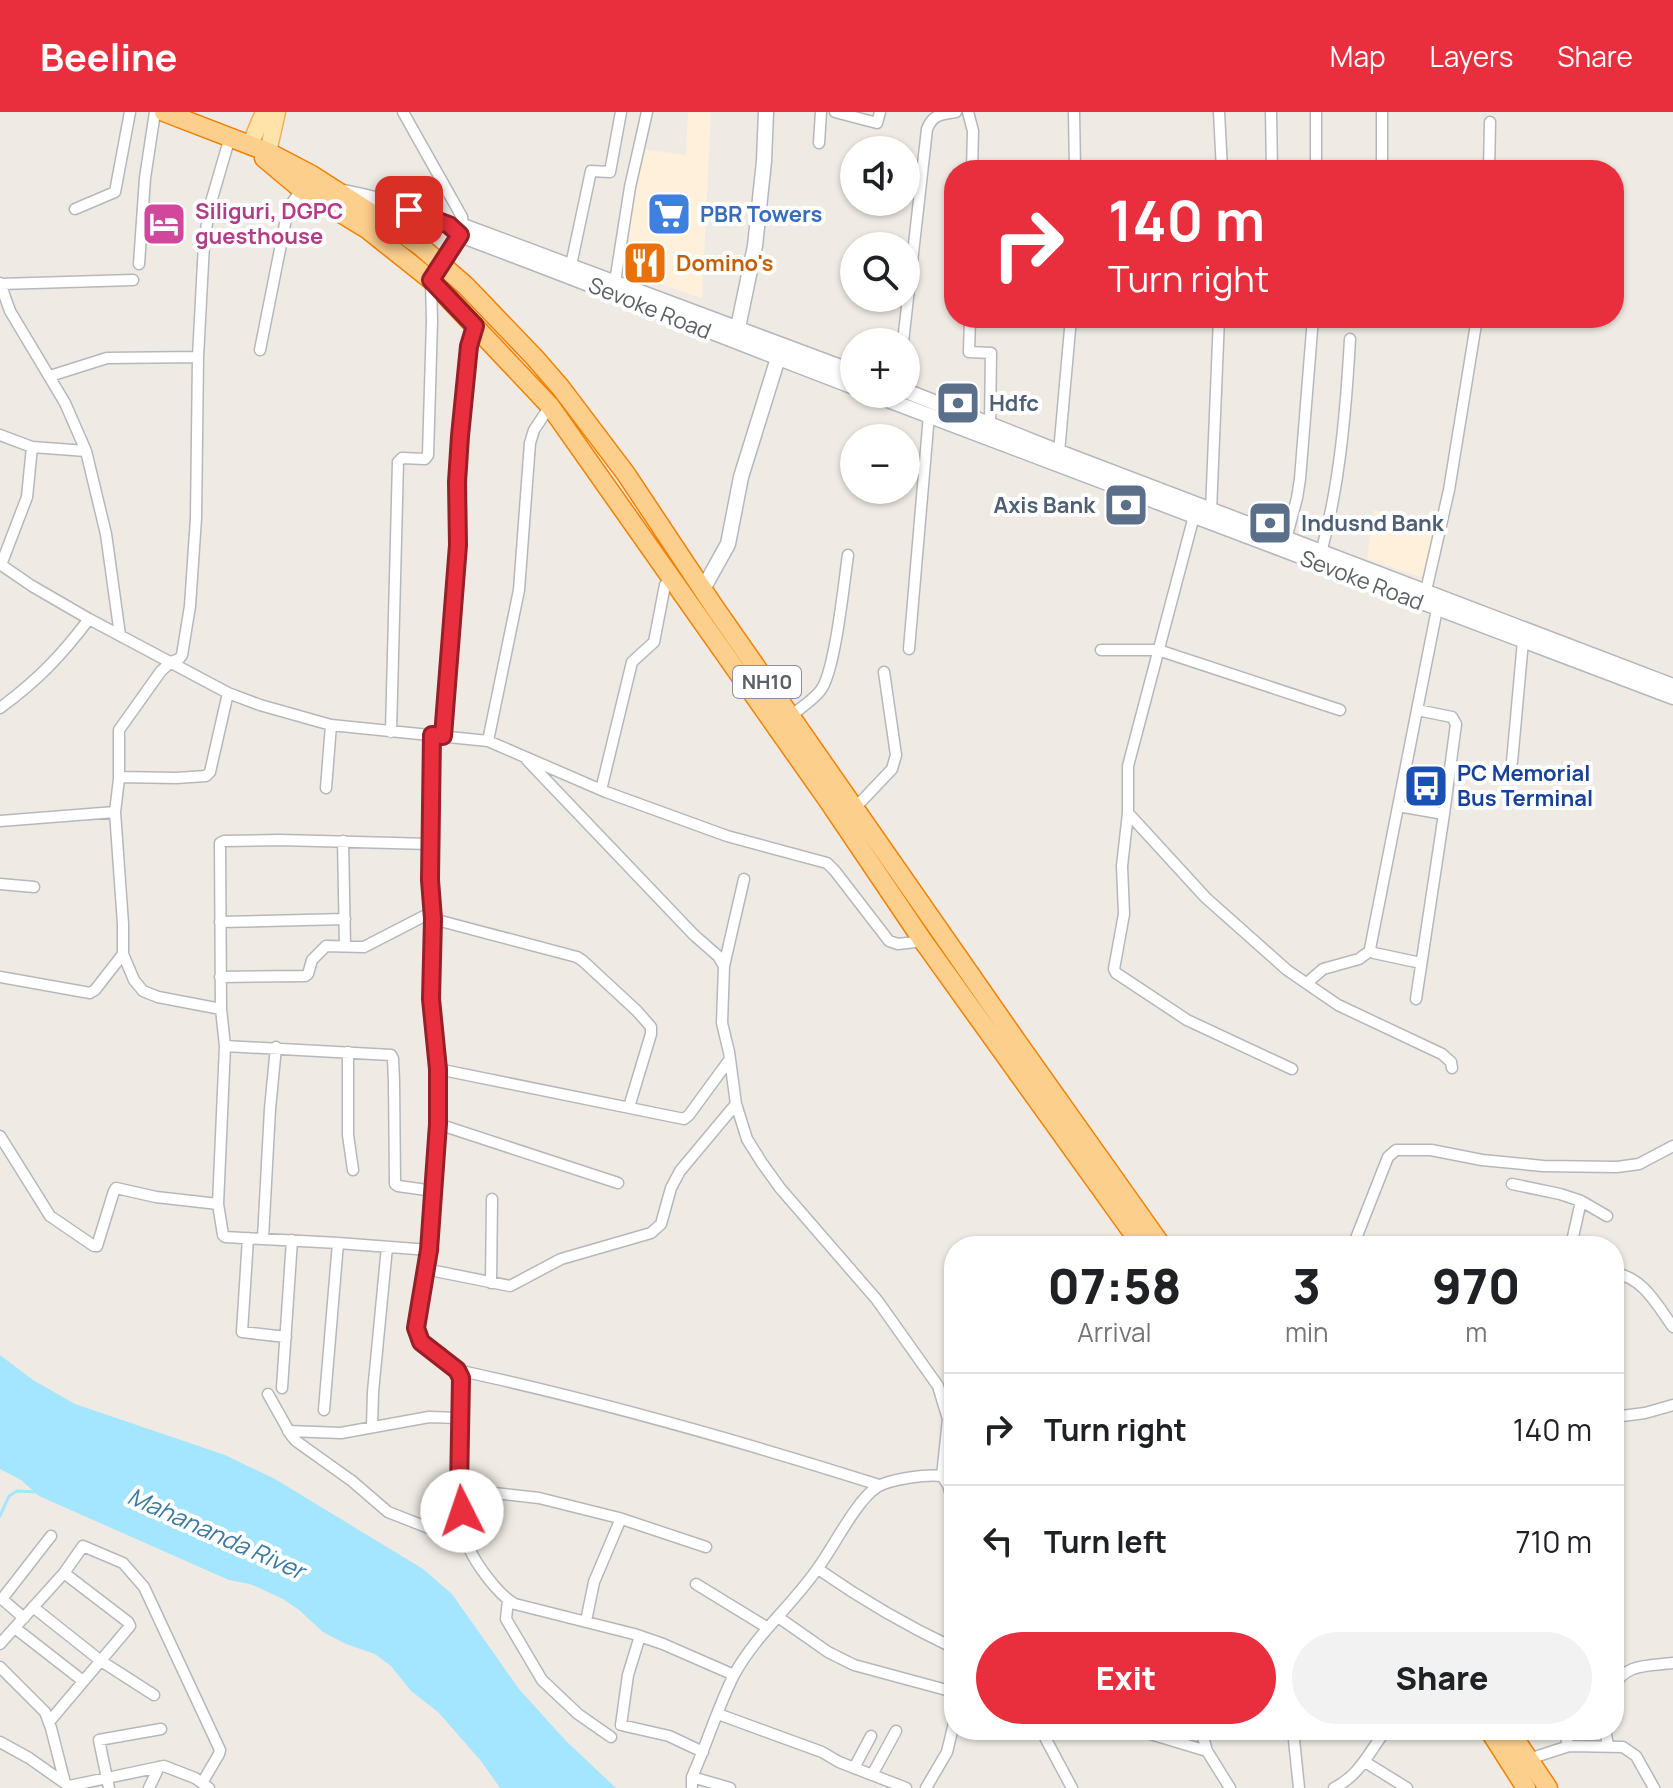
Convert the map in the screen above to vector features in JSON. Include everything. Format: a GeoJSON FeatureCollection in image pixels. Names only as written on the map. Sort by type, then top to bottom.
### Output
{"type":"FeatureCollection","features":[{"type":"Feature","properties":{"kind":"highway","name":"NH10"},"geometry":{"type":"LineString","coordinates":[[164,112],[186,117],[259,148],[307,182],[337,190],[419,245],[436,272],[512,333],[561,388],[626,474],[791,716],[1155,1236]]}},
{"type":"Feature","properties":{"kind":"highway"},"geometry":{"type":"LineString","coordinates":[[307,182],[367,229],[436,272],[475,326],[550,406],[827,799],[923,941],[1135,1236]]}},
{"type":"Feature","properties":{"kind":"highway"},"geometry":{"type":"LineString","coordinates":[[1495,1740],[1526,1788]]}},
{"type":"Feature","properties":{"kind":"highway"},"geometry":{"type":"LineString","coordinates":[[1516,1740],[1548,1788]]}},
{"type":"Feature","properties":{"kind":"main road"},"geometry":{"type":"LineString","coordinates":[[259,148],[264,112]]}},
{"type":"Feature","properties":{"kind":"main road"},"geometry":{"type":"LineString","coordinates":[[259,148],[277,112]]}},
{"type":"Feature","properties":{"kind":"main road"},"geometry":{"type":"LineString","coordinates":[[736,336],[755,246],[766,112]]}},
{"type":"Feature","properties":{"kind":"main road","name":"Sevoke Road"},"geometry":{"type":"LineString","coordinates":[[337,190],[389,202],[575,278],[736,336],[840,368]]}},
{"type":"Feature","properties":{"kind":"main road","name":"Sevoke Road"},"geometry":{"type":"LineString","coordinates":[[457,229],[615,282],[778,358],[840,382]]}},
{"type":"Feature","properties":{"kind":"main road"},"geometry":{"type":"LineString","coordinates":[[703,589],[728,544],[740,482],[778,358]]}},
{"type":"Feature","properties":{"kind":"main road","name":"Sevoke Road"},"geometry":{"type":"LineString","coordinates":[[920,396],[1059,452],[1194,516],[1673,686]]}},
{"type":"Feature","properties":{"kind":"main road","name":"Sevoke Road"},"geometry":{"type":"LineString","coordinates":[[915,408],[1286,539],[1424,598],[1437,609],[1673,697]]}},
{"type":"Feature","properties":{"kind":"street"},"geometry":{"type":"LineString","coordinates":[[75,209],[115,192],[130,112]]}},
{"type":"Feature","properties":{"kind":"street"},"geometry":{"type":"LineString","coordinates":[[139,264],[145,178],[155,112]]}},
{"type":"Feature","properties":{"kind":"street"},"geometry":{"type":"LineString","coordinates":[[391,732],[398,462],[402,458],[425,459],[428,455],[436,272],[457,229],[458,209],[403,112]]}},
{"type":"Feature","properties":{"kind":"street"},"geometry":{"type":"LineString","coordinates":[[571,265],[591,171],[610,172],[621,112]]}},
{"type":"Feature","properties":{"kind":"street"},"geometry":{"type":"LineString","coordinates":[[615,282],[630,187],[647,112]]}},
{"type":"Feature","properties":{"kind":"street"},"geometry":{"type":"LineString","coordinates":[[819,143],[821,112]]}},
{"type":"Feature","properties":{"kind":"street"},"geometry":{"type":"LineString","coordinates":[[835,112],[877,123],[880,112]]}},
{"type":"Feature","properties":{"kind":"street"},"geometry":{"type":"LineString","coordinates":[[905,328],[927,129],[938,114],[956,112]]}},
{"type":"Feature","properties":{"kind":"street"},"geometry":{"type":"LineString","coordinates":[[968,112],[973,131],[972,160]]}},
{"type":"Feature","properties":{"kind":"street"},"geometry":{"type":"LineString","coordinates":[[1074,112],[1075,160]]}},
{"type":"Feature","properties":{"kind":"street"},"geometry":{"type":"LineString","coordinates":[[1219,112],[1221,160]]}},
{"type":"Feature","properties":{"kind":"street"},"geometry":{"type":"LineString","coordinates":[[1271,112],[1272,160]]}},
{"type":"Feature","properties":{"kind":"street"},"geometry":{"type":"LineString","coordinates":[[1316,112],[1316,160]]}},
{"type":"Feature","properties":{"kind":"street"},"geometry":{"type":"LineString","coordinates":[[1382,112],[1382,160]]}},
{"type":"Feature","properties":{"kind":"street"},"geometry":{"type":"LineString","coordinates":[[1489,160],[1490,122]]}},
{"type":"Feature","properties":{"kind":"street"},"geometry":{"type":"LineString","coordinates":[[221,1009],[184,1003],[143,991],[134,980],[123,954],[115,812],[119,730],[161,671],[182,655],[190,606],[196,518],[198,357],[206,226],[230,137]]}},
{"type":"Feature","properties":{"kind":"street"},"geometry":{"type":"LineString","coordinates":[[260,350],[286,219],[290,206],[307,182]]}},
{"type":"Feature","properties":{"kind":"street"},"geometry":{"type":"LineString","coordinates":[[120,635],[106,534],[86,451],[65,403],[10,311],[0,284],[133,280]]}},
{"type":"Feature","properties":{"kind":"street"},"geometry":{"type":"LineString","coordinates":[[475,326],[469,346],[459,448],[458,545],[430,844],[433,915],[431,999],[438,1069],[438,1124],[429,1250],[416,1333],[421,1342],[457,1370],[461,1378],[459,1489],[467,1543],[472,1556],[508,1600],[522,1607],[640,1636],[734,1675]]}},
{"type":"Feature","properties":{"kind":"street"},"geometry":{"type":"LineString","coordinates":[[970,328],[969,352],[991,353],[990,424]]}},
{"type":"Feature","properties":{"kind":"street"},"geometry":{"type":"LineString","coordinates":[[1059,452],[1070,328]]}},
{"type":"Feature","properties":{"kind":"street"},"geometry":{"type":"LineString","coordinates":[[1211,511],[1219,328]]}},
{"type":"Feature","properties":{"kind":"street"},"geometry":{"type":"LineString","coordinates":[[1286,539],[1300,479],[1312,328]]}},
{"type":"Feature","properties":{"kind":"street"},"geometry":{"type":"LineString","coordinates":[[1424,598],[1449,490],[1475,328]]}},
{"type":"Feature","properties":{"kind":"street"},"geometry":{"type":"LineString","coordinates":[[1321,553],[1346,416],[1350,339]]}},
{"type":"Feature","properties":{"kind":"street"},"geometry":{"type":"LineString","coordinates":[[50,376],[107,358],[198,357]]}},
{"type":"Feature","properties":{"kind":"street"},"geometry":{"type":"LineString","coordinates":[[488,741],[519,590],[530,443],[534,430],[550,406]]}},
{"type":"Feature","properties":{"kind":"street"},"geometry":{"type":"LineString","coordinates":[[909,649],[929,415]]}},
{"type":"Feature","properties":{"kind":"street"},"geometry":{"type":"LineString","coordinates":[[0,435],[32,447],[86,451]]}},
{"type":"Feature","properties":{"kind":"street"},"geometry":{"type":"LineString","coordinates":[[32,447],[27,497],[1,565],[89,619],[228,693],[260,705],[331,725],[488,741],[601,790],[727,836],[827,863],[889,941],[898,944],[923,941]]}},
{"type":"Feature","properties":{"kind":"street"},"geometry":{"type":"LineString","coordinates":[[1194,516],[1128,766],[1128,813],[1122,866],[1124,914],[1114,971],[1187,1020],[1292,1069]]}},
{"type":"Feature","properties":{"kind":"street"},"geometry":{"type":"LineString","coordinates":[[791,716],[821,691],[828,677],[848,555]]}},
{"type":"Feature","properties":{"kind":"street"},"geometry":{"type":"LineString","coordinates":[[601,790],[632,662],[654,642],[665,585],[671,577]]}},
{"type":"Feature","properties":{"kind":"street"},"geometry":{"type":"LineString","coordinates":[[1307,983],[1323,969],[1359,959],[1371,950],[1437,609]]}},
{"type":"Feature","properties":{"kind":"street"},"geometry":{"type":"LineString","coordinates":[[0,708],[28,688],[63,653],[89,619]]}},
{"type":"Feature","properties":{"kind":"street"},"geometry":{"type":"LineString","coordinates":[[1512,762],[1523,641]]}},
{"type":"Feature","properties":{"kind":"street"},"geometry":{"type":"LineString","coordinates":[[1101,650],[1158,650],[1340,710]]}},
{"type":"Feature","properties":{"kind":"street"},"geometry":{"type":"LineString","coordinates":[[855,808],[895,764],[884,672]]}},
{"type":"Feature","properties":{"kind":"street"},"geometry":{"type":"LineString","coordinates":[[119,779],[123,776],[206,776],[210,772],[228,693]]}},
{"type":"Feature","properties":{"kind":"street"},"geometry":{"type":"LineString","coordinates":[[1416,999],[1455,722],[1452,717],[1417,710]]}},
{"type":"Feature","properties":{"kind":"street"},"geometry":{"type":"LineString","coordinates":[[326,788],[331,725]]}},
{"type":"Feature","properties":{"kind":"street"},"geometry":{"type":"LineString","coordinates":[[523,756],[718,956],[724,966]]}},
{"type":"Feature","properties":{"kind":"street"},"geometry":{"type":"LineString","coordinates":[[1398,806],[1444,814]]}},
{"type":"Feature","properties":{"kind":"street"},"geometry":{"type":"LineString","coordinates":[[0,821],[115,812]]}},
{"type":"Feature","properties":{"kind":"street"},"geometry":{"type":"LineString","coordinates":[[1128,813],[1206,898],[1287,970],[1338,1005],[1442,1054],[1451,1062],[1452,1068]]}},
{"type":"Feature","properties":{"kind":"street"},"geometry":{"type":"LineString","coordinates":[[429,1250],[223,1236],[218,1204],[225,1046],[220,977],[219,845],[222,842],[280,840],[430,844]]}},
{"type":"Feature","properties":{"kind":"street"},"geometry":{"type":"LineString","coordinates":[[343,841],[345,946]]}},
{"type":"Feature","properties":{"kind":"street"},"geometry":{"type":"LineString","coordinates":[[744,879],[724,966],[722,1016],[736,1104],[747,1139],[762,1163],[811,1224],[877,1300],[938,1386],[944,1406]]}},
{"type":"Feature","properties":{"kind":"street"},"geometry":{"type":"LineString","coordinates":[[0,884],[34,887]]}},
{"type":"Feature","properties":{"kind":"street"},"geometry":{"type":"LineString","coordinates":[[220,977],[305,976],[312,960],[324,947],[364,947],[433,915],[577,957],[637,1011],[652,1031],[629,1107]]}},
{"type":"Feature","properties":{"kind":"street"},"geometry":{"type":"LineString","coordinates":[[220,922],[345,919]]}},
{"type":"Feature","properties":{"kind":"street"},"geometry":{"type":"LineString","coordinates":[[1371,950],[1421,963]]}},
{"type":"Feature","properties":{"kind":"street"},"geometry":{"type":"LineString","coordinates":[[0,977],[87,994],[95,990],[123,954]]}},
{"type":"Feature","properties":{"kind":"street"},"geometry":{"type":"LineString","coordinates":[[225,1046],[387,1054],[393,1057],[395,1184],[434,1191]]}},
{"type":"Feature","properties":{"kind":"street"},"geometry":{"type":"LineString","coordinates":[[263,1238],[276,1047]]}},
{"type":"Feature","properties":{"kind":"street"},"geometry":{"type":"LineString","coordinates":[[348,1052],[348,1135],[353,1170]]}},
{"type":"Feature","properties":{"kind":"street"},"geometry":{"type":"LineString","coordinates":[[438,1069],[685,1118],[730,1059]]}},
{"type":"Feature","properties":{"kind":"street"},"geometry":{"type":"LineString","coordinates":[[425,1269],[505,1286],[515,1285],[561,1259],[625,1242],[656,1229],[661,1224],[674,1182],[736,1104]]}},
{"type":"Feature","properties":{"kind":"street"},"geometry":{"type":"LineString","coordinates":[[438,1124],[618,1183]]}},
{"type":"Feature","properties":{"kind":"street"},"geometry":{"type":"LineString","coordinates":[[0,1136],[50,1216],[94,1246],[98,1244],[117,1188],[156,1197],[218,1204]]}},
{"type":"Feature","properties":{"kind":"street"},"geometry":{"type":"LineString","coordinates":[[1357,1236],[1388,1157],[1396,1150],[1431,1150],[1482,1160],[1543,1166],[1617,1167],[1639,1164],[1673,1146]]}},
{"type":"Feature","properties":{"kind":"street"},"geometry":{"type":"LineString","coordinates":[[1512,1184],[1581,1201],[1607,1216]]}},
{"type":"Feature","properties":{"kind":"street"},"geometry":{"type":"LineString","coordinates":[[491,1283],[492,1199]]}},
{"type":"Feature","properties":{"kind":"street"},"geometry":{"type":"LineString","coordinates":[[1573,1236],[1581,1201]]}},
{"type":"Feature","properties":{"kind":"street"},"geometry":{"type":"LineString","coordinates":[[248,1238],[242,1332],[286,1337]]}},
{"type":"Feature","properties":{"kind":"street"},"geometry":{"type":"LineString","coordinates":[[282,1388],[292,1240]]}},
{"type":"Feature","properties":{"kind":"street"},"geometry":{"type":"LineString","coordinates":[[324,1410],[338,1243]]}},
{"type":"Feature","properties":{"kind":"street"},"geometry":{"type":"LineString","coordinates":[[372,1427],[387,1247]]}},
{"type":"Feature","properties":{"kind":"street"},"geometry":{"type":"LineString","coordinates":[[1624,1276],[1644,1288],[1673,1327]]}},
{"type":"Feature","properties":{"kind":"street"},"geometry":{"type":"LineString","coordinates":[[457,1370],[528,1385],[734,1440],[879,1485]]}},
{"type":"Feature","properties":{"kind":"street"},"geometry":{"type":"LineString","coordinates":[[268,1394],[296,1441],[352,1481],[388,1512],[467,1543]]}},
{"type":"Feature","properties":{"kind":"street"},"geometry":{"type":"LineString","coordinates":[[1624,1416],[1673,1405]]}},
{"type":"Feature","properties":{"kind":"street"},"geometry":{"type":"LineString","coordinates":[[288,1431],[337,1433],[429,1417],[459,1418]]}},
{"type":"Feature","properties":{"kind":"street"},"geometry":{"type":"LineString","coordinates":[[730,1788],[692,1782],[734,1675],[768,1628],[818,1569],[865,1497],[879,1485],[928,1474],[944,1480]]}},
{"type":"Feature","properties":{"kind":"street"},"geometry":{"type":"LineString","coordinates":[[459,1489],[539,1498],[619,1518],[706,1547]]}},
{"type":"Feature","properties":{"kind":"street"},"geometry":{"type":"LineString","coordinates":[[586,1621],[594,1582],[619,1518]]}},
{"type":"Feature","properties":{"kind":"street"},"geometry":{"type":"LineString","coordinates":[[24,1618],[2,1599],[51,1536]]}},
{"type":"Feature","properties":{"kind":"street"},"geometry":{"type":"LineString","coordinates":[[0,1644],[64,1573],[81,1547],[86,1546],[123,1563],[144,1587],[220,1753],[206,1785],[164,1766],[108,1783],[68,1786],[0,1742]]}},
{"type":"Feature","properties":{"kind":"street"},"geometry":{"type":"LineString","coordinates":[[818,1569],[887,1613],[944,1643]]}},
{"type":"Feature","properties":{"kind":"street"},"geometry":{"type":"LineString","coordinates":[[49,1722],[130,1625],[64,1573]]}},
{"type":"Feature","properties":{"kind":"street"},"geometry":{"type":"LineString","coordinates":[[696,1584],[768,1628]]}},
{"type":"Feature","properties":{"kind":"street"},"geometry":{"type":"LineString","coordinates":[[508,1600],[506,1619],[542,1680],[578,1714],[611,1737]]}},
{"type":"Feature","properties":{"kind":"street"},"geometry":{"type":"LineString","coordinates":[[33,1607],[101,1661],[154,1695]]}},
{"type":"Feature","properties":{"kind":"street"},"geometry":{"type":"LineString","coordinates":[[778,1617],[828,1652],[854,1665],[944,1689]]}},
{"type":"Feature","properties":{"kind":"street"},"geometry":{"type":"LineString","coordinates":[[15,1628],[83,1681]]}},
{"type":"Feature","properties":{"kind":"street"},"geometry":{"type":"LineString","coordinates":[[640,1636],[628,1675],[621,1725],[669,1736],[703,1752]]}},
{"type":"Feature","properties":{"kind":"street"},"geometry":{"type":"LineString","coordinates":[[1624,1673],[1673,1663]]}},
{"type":"Feature","properties":{"kind":"street"},"geometry":{"type":"LineString","coordinates":[[0,1667],[45,1712],[68,1786]]}},
{"type":"Feature","properties":{"kind":"street"},"geometry":{"type":"LineString","coordinates":[[718,1714],[822,1752],[906,1788]]}},
{"type":"Feature","properties":{"kind":"street"},"geometry":{"type":"LineString","coordinates":[[108,1783],[99,1740],[161,1729]]}},
{"type":"Feature","properties":{"kind":"street"},"geometry":{"type":"LineString","coordinates":[[872,1775],[896,1731]]}},
{"type":"Feature","properties":{"kind":"street"},"geometry":{"type":"LineString","coordinates":[[854,1768],[871,1736]]}},
{"type":"Feature","properties":{"kind":"street"},"geometry":{"type":"LineString","coordinates":[[926,1788],[947,1752],[950,1740]]}},
{"type":"Feature","properties":{"kind":"street"},"geometry":{"type":"LineString","coordinates":[[1046,1740],[1072,1788]]}},
{"type":"Feature","properties":{"kind":"street"},"geometry":{"type":"LineString","coordinates":[[1170,1740],[1207,1751]]}},
{"type":"Feature","properties":{"kind":"street"},"geometry":{"type":"LineString","coordinates":[[1204,1740],[1207,1751],[1230,1788]]}},
{"type":"Feature","properties":{"kind":"street"},"geometry":{"type":"LineString","coordinates":[[1294,1740],[1299,1788]]}},
{"type":"Feature","properties":{"kind":"street"},"geometry":{"type":"LineString","coordinates":[[1334,1788],[1348,1781],[1379,1740]]}},
{"type":"Feature","properties":{"kind":"street"},"geometry":{"type":"LineString","coordinates":[[1567,1740],[1569,1746]]}},
{"type":"Feature","properties":{"kind":"street"},"geometry":{"type":"LineString","coordinates":[[1607,1740],[1608,1745]]}},
{"type":"Feature","properties":{"kind":"street"},"geometry":{"type":"LineString","coordinates":[[1529,1759],[1569,1746],[1623,1747],[1636,1756],[1654,1788]]}},
{"type":"Feature","properties":{"kind":"street"},"geometry":{"type":"LineString","coordinates":[[1365,1762],[1407,1788]]}},
{"type":"Feature","properties":{"kind":"street"},"geometry":{"type":"LineString","coordinates":[[149,1788],[159,1767]]}},
{"type":"Feature","properties":{"kind":"shaded area","name":"PBR Towers"},"geometry":{"type":"Polygon","coordinates":[[[688,112],[711,112],[702,298],[624,272],[642,149],[686,155],[688,112]]]}},
{"type":"Feature","properties":{"kind":"shaded area"},"geometry":{"type":"Polygon","coordinates":[[[1374,510],[1435,530],[1424,578],[1367,559],[1374,510]]]}},
{"type":"Feature","properties":{"kind":"water","name":"Mahananda River"},"geometry":{"type":"Polygon","coordinates":[[[0,1355],[33,1380],[75,1404],[225,1455],[275,1479],[423,1569],[452,1594],[519,1689],[566,1741],[616,1788],[500,1788],[438,1712],[411,1691],[391,1666],[375,1654],[323,1632],[283,1599],[250,1584],[229,1580],[39,1496],[21,1480],[0,1469],[0,1355]]]}},
{"type":"Feature","properties":{"kind":"waterway"},"geometry":{"type":"LineString","coordinates":[[0,1516],[9,1496],[17,1491],[37,1492]]}},
{"type":"Feature","properties":{"kind":"place","name":"PBR Towers"},"geometry":{"type":"Point","coordinates":[669,214]}},
{"type":"Feature","properties":{"kind":"place","name":"Siliguri, DGPC guesthouse"},"geometry":{"type":"Point","coordinates":[164,224]}},
{"type":"Feature","properties":{"kind":"place","name":"Domino's"},"geometry":{"type":"Point","coordinates":[645,263]}},
{"type":"Feature","properties":{"kind":"place","name":"Hdfc"},"geometry":{"type":"Point","coordinates":[958,403]}},
{"type":"Feature","properties":{"kind":"place","name":"Axis Bank"},"geometry":{"type":"Point","coordinates":[1126,505]}},
{"type":"Feature","properties":{"kind":"place","name":"Indusnd Bank"},"geometry":{"type":"Point","coordinates":[1270,523]}},
{"type":"Feature","properties":{"kind":"place","name":"PC Memorial Bus Terminal"},"geometry":{"type":"Point","coordinates":[1426,786]}},
{"type":"Feature","properties":{"kind":"route"},"geometry":{"type":"LineString","coordinates":[[409,210],[449,225],[460,235],[431,280],[475,326],[469,346],[460,436],[458,545],[443,736],[432,735],[431,999],[438,1069],[438,1124],[429,1250],[416,1328],[421,1342],[457,1370],[461,1378],[459,1489],[462,1511]]}}]}
